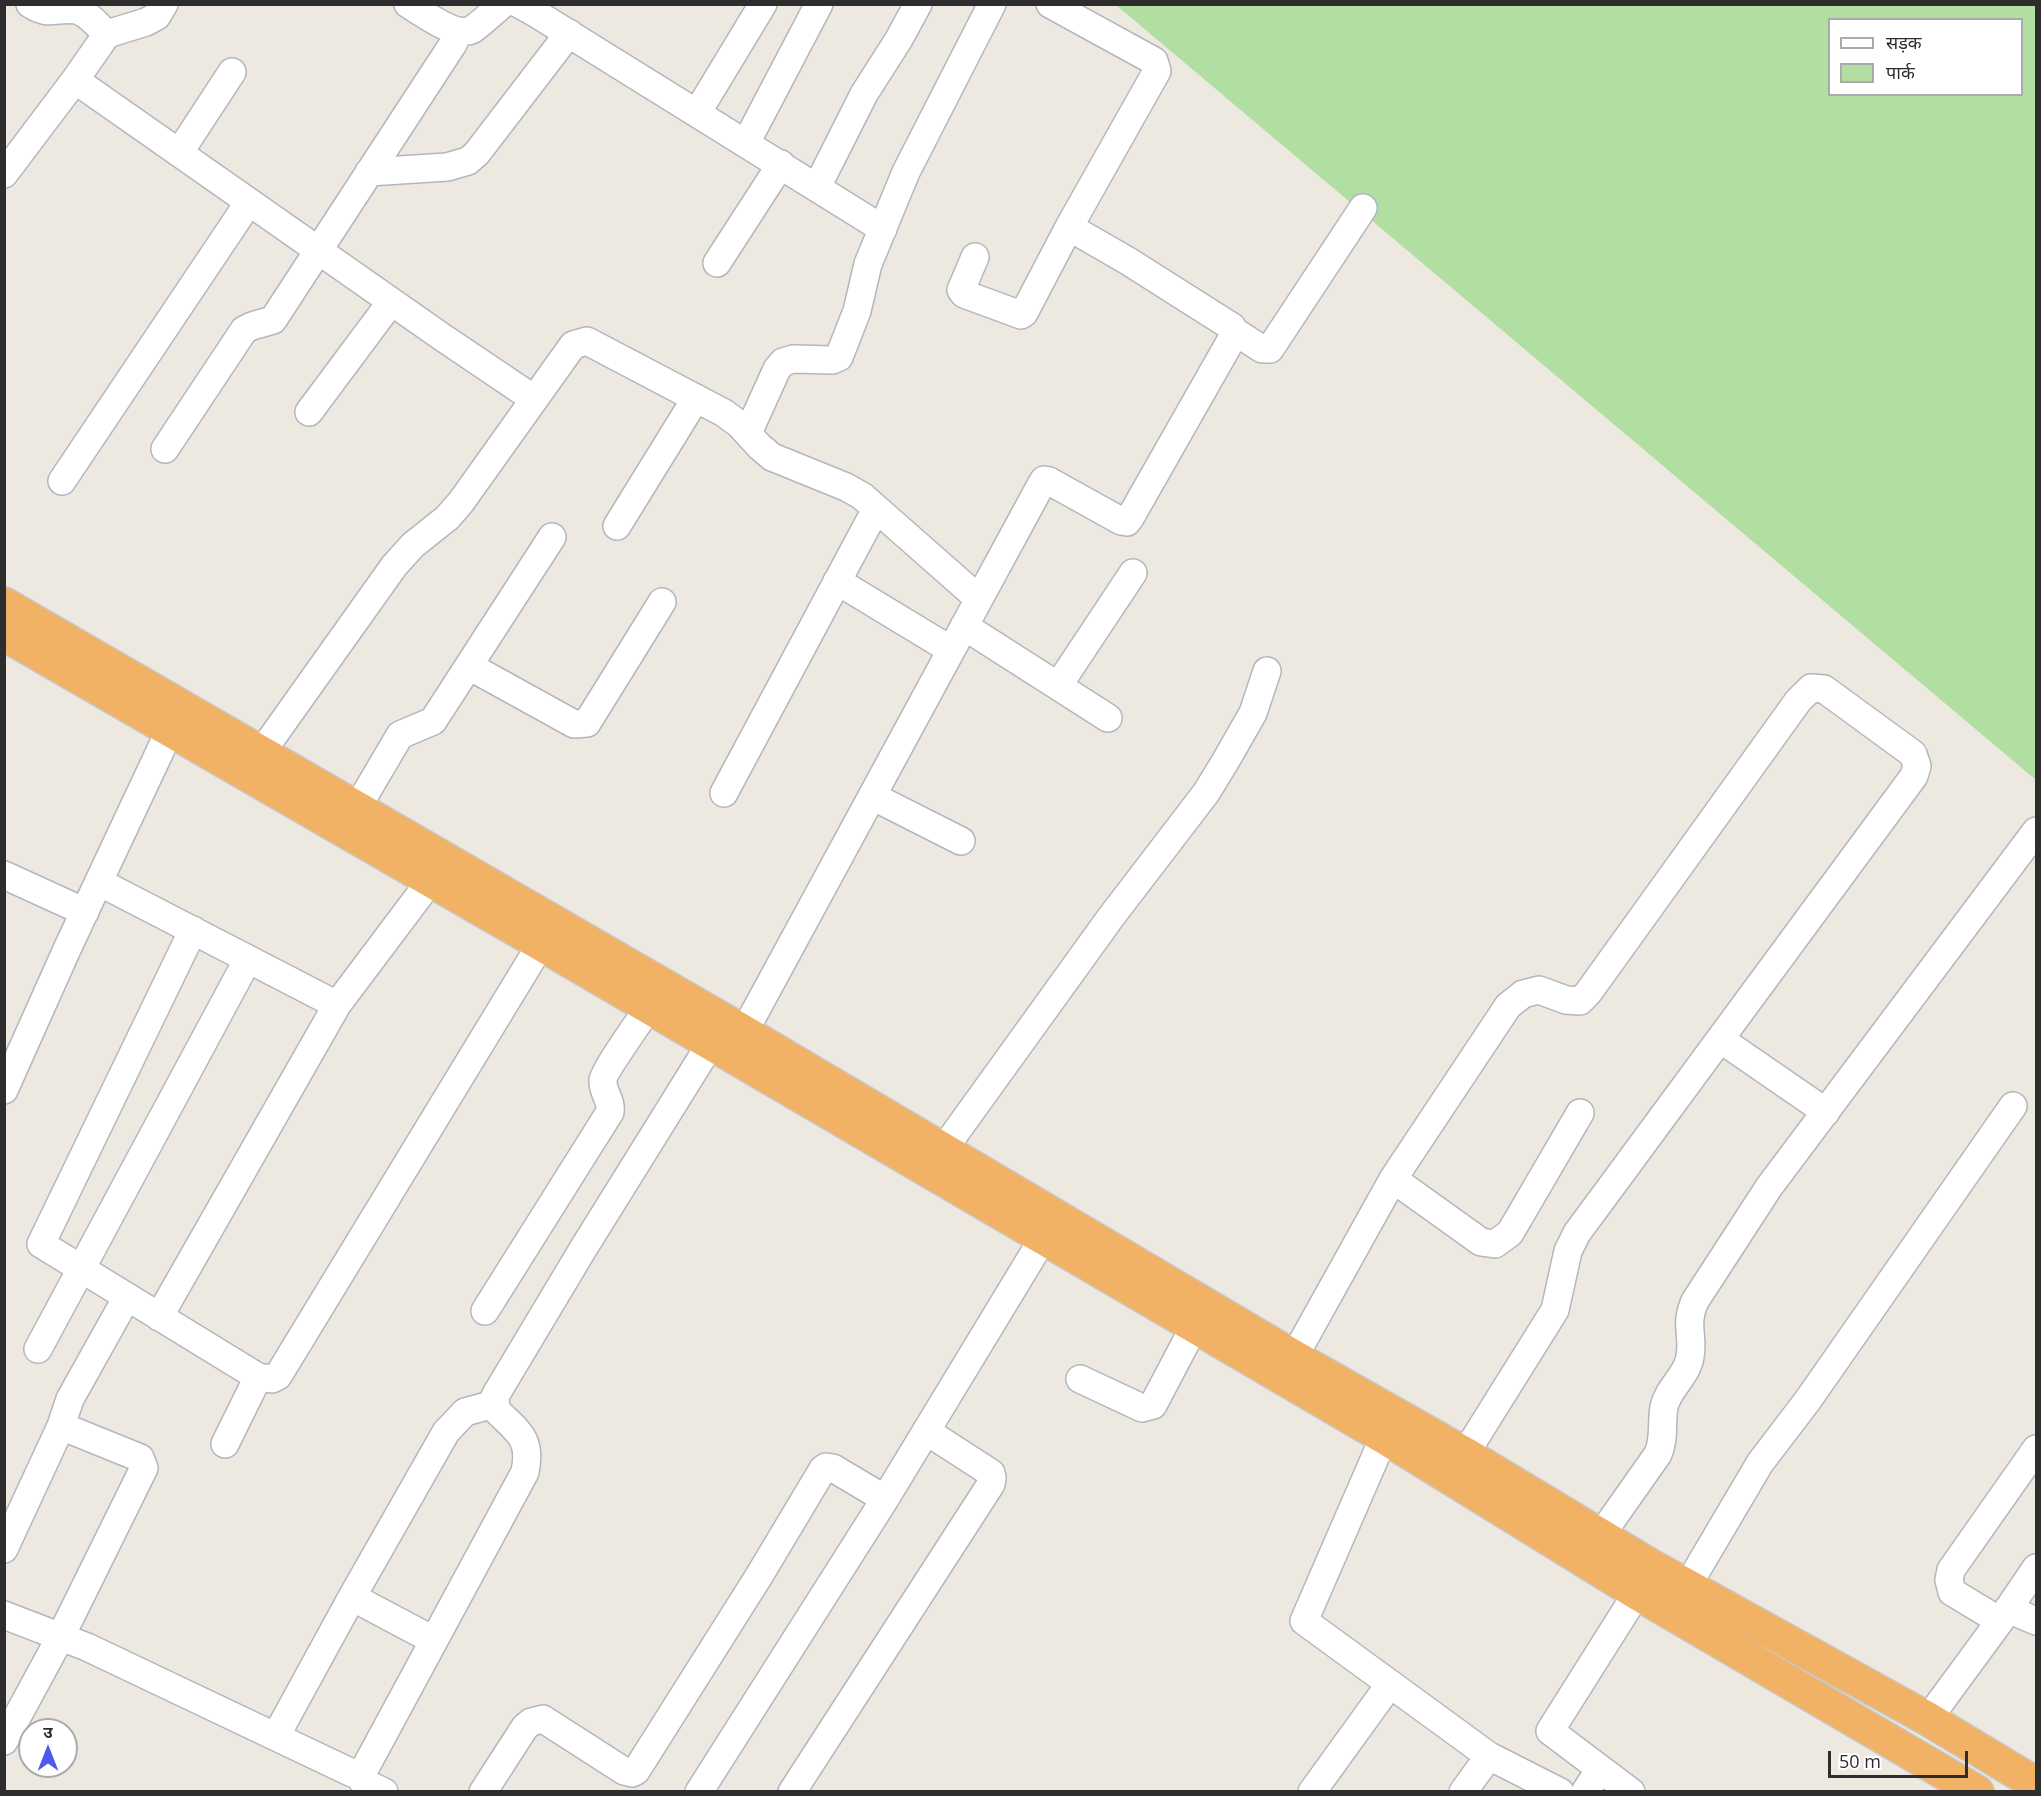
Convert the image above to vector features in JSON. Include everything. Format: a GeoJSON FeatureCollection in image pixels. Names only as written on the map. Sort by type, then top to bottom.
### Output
{"type":"FeatureCollection","features":[{"type":"Feature","properties":{"kind":"highway"},"geometry":{"type":"LineString","coordinates":[[4,604],[744,1032],[943,1150],[1050,1228],[1194,1327],[1384,1437],[1637,1593],[1977,1791]]}},
{"type":"Feature","properties":{"kind":"highway"},"geometry":{"type":"LineString","coordinates":[[4,634],[711,1043],[1050,1228],[1294,1357],[1466,1454],[1651,1566],[1928,1719],[2037,1784]]}},
{"type":"Feature","properties":{"kind":"street"},"geometry":{"type":"LineString","coordinates":[[30,4],[39,10],[81,12],[107,34]]}},
{"type":"Feature","properties":{"kind":"street"},"geometry":{"type":"LineString","coordinates":[[4,174],[107,34],[146,22],[157,16],[164,4]]}},
{"type":"Feature","properties":{"kind":"street"},"geometry":{"type":"LineString","coordinates":[[408,4],[449,28],[459,31],[471,31],[503,4]]}},
{"type":"Feature","properties":{"kind":"street"},"geometry":{"type":"LineString","coordinates":[[697,113],[763,4]]}},
{"type":"Feature","properties":{"kind":"street"},"geometry":{"type":"LineString","coordinates":[[746,143],[819,4]]}},
{"type":"Feature","properties":{"kind":"street"},"geometry":{"type":"LineString","coordinates":[[817,187],[864,94],[918,4]]}},
{"type":"Feature","properties":{"kind":"street"},"geometry":{"type":"LineString","coordinates":[[748,433],[777,369],[783,362],[793,359],[832,360],[839,357],[856,310],[868,264],[906,172],[992,4]]}},
{"type":"Feature","properties":{"kind":"street"},"geometry":{"type":"LineString","coordinates":[[975,257],[962,292],[1021,315],[1024,313],[1069,227],[1157,71],[1154,61],[1050,4]]}},
{"type":"Feature","properties":{"kind":"street"},"geometry":{"type":"LineString","coordinates":[[533,8],[569,33],[883,229]]}},
{"type":"Feature","properties":{"kind":"street"},"geometry":{"type":"LineString","coordinates":[[165,449],[244,330],[273,320],[453,44],[459,31]]}},
{"type":"Feature","properties":{"kind":"street"},"geometry":{"type":"LineString","coordinates":[[369,172],[447,166],[468,161],[477,153],[569,33]]}},
{"type":"Feature","properties":{"kind":"street"},"geometry":{"type":"LineString","coordinates":[[179,153],[232,72]]}},
{"type":"Feature","properties":{"kind":"street"},"geometry":{"type":"LineString","coordinates":[[75,80],[391,302],[534,399]]}},
{"type":"Feature","properties":{"kind":"street"},"geometry":{"type":"LineString","coordinates":[[717,263],[781,164]]}},
{"type":"Feature","properties":{"kind":"street"},"geometry":{"type":"LineString","coordinates":[[62,481],[249,202]]}},
{"type":"Feature","properties":{"kind":"street"},"geometry":{"type":"LineString","coordinates":[[1069,227],[1232,327],[1234,331],[1262,350],[1270,349],[1363,208]]}},
{"type":"Feature","properties":{"kind":"street"},"geometry":{"type":"LineString","coordinates":[[309,412],[391,302]]}},
{"type":"Feature","properties":{"kind":"street"},"geometry":{"type":"LineString","coordinates":[[744,1032],[1044,480],[1127,522],[1234,335],[1234,331]]}},
{"type":"Feature","properties":{"kind":"street"},"geometry":{"type":"LineString","coordinates":[[261,753],[394,566],[413,545],[447,518],[461,502],[573,345],[582,341],[587,341],[724,413],[740,424],[772,457],[846,487],[862,496],[979,599]]}},
{"type":"Feature","properties":{"kind":"street"},"geometry":{"type":"LineString","coordinates":[[617,526],[696,398]]}},
{"type":"Feature","properties":{"kind":"street"},"geometry":{"type":"LineString","coordinates":[[724,793],[876,508]]}},
{"type":"Feature","properties":{"kind":"street"},"geometry":{"type":"LineString","coordinates":[[357,808],[400,735],[433,721],[552,537]]}},
{"type":"Feature","properties":{"kind":"street"},"geometry":{"type":"LineString","coordinates":[[1058,686],[1133,573]]}},
{"type":"Feature","properties":{"kind":"street"},"geometry":{"type":"LineString","coordinates":[[837,581],[951,650]]}},
{"type":"Feature","properties":{"kind":"street"},"geometry":{"type":"LineString","coordinates":[[469,666],[574,724],[587,723],[662,602]]}},
{"type":"Feature","properties":{"kind":"street"},"geometry":{"type":"LineString","coordinates":[[964,626],[1108,718]]}},
{"type":"Feature","properties":{"kind":"street"},"geometry":{"type":"LineString","coordinates":[[943,1150],[1112,917],[1206,793],[1253,713],[1267,671]]}},
{"type":"Feature","properties":{"kind":"street"},"geometry":{"type":"LineString","coordinates":[[1294,1357],[1393,1179],[1508,1006],[1523,994],[1539,990],[1566,1000],[1580,1001],[1588,993],[1798,701],[1811,688],[1824,689],[1913,754],[1917,766],[1914,776],[1577,1233],[1568,1251],[1555,1310],[1466,1454]]}},
{"type":"Feature","properties":{"kind":"street"},"geometry":{"type":"LineString","coordinates":[[7,1076],[171,730]]}},
{"type":"Feature","properties":{"kind":"street"},"geometry":{"type":"LineString","coordinates":[[872,796],[961,841]]}},
{"type":"Feature","properties":{"kind":"street"},"geometry":{"type":"LineString","coordinates":[[1601,1535],[1658,1454],[1662,1443],[1664,1407],[1687,1368],[1690,1357],[1688,1323],[1695,1302],[1769,1188],[2037,831]]}},
{"type":"Feature","properties":{"kind":"street"},"geometry":{"type":"LineString","coordinates":[[4,875],[85,912]]}},
{"type":"Feature","properties":{"kind":"street"},"geometry":{"type":"LineString","coordinates":[[159,1317],[337,1005],[431,880]]}},
{"type":"Feature","properties":{"kind":"street"},"geometry":{"type":"LineString","coordinates":[[99,882],[337,1005]]}},
{"type":"Feature","properties":{"kind":"street"},"geometry":{"type":"LineString","coordinates":[[193,930],[42,1241],[43,1247],[258,1377],[272,1379],[278,1376],[541,944]]}},
{"type":"Feature","properties":{"kind":"street"},"geometry":{"type":"LineString","coordinates":[[38,1349],[248,959]]}},
{"type":"Feature","properties":{"kind":"street"},"geometry":{"type":"LineString","coordinates":[[485,1311],[610,1112],[611,1107],[604,1091],[604,1077],[649,1007]]}},
{"type":"Feature","properties":{"kind":"street"},"geometry":{"type":"LineString","coordinates":[[1720,1039],[1826,1112]]}},
{"type":"Feature","properties":{"kind":"street"},"geometry":{"type":"LineString","coordinates":[[4,1615],[62,1636],[352,1773],[364,1770],[525,1472],[528,1456],[526,1444],[496,1410],[495,1396],[711,1043]]}},
{"type":"Feature","properties":{"kind":"street"},"geometry":{"type":"LineString","coordinates":[[1688,1585],[1760,1463],[1815,1390],[2013,1106]]}},
{"type":"Feature","properties":{"kind":"street"},"geometry":{"type":"LineString","coordinates":[[1393,1179],[1481,1242],[1495,1244],[1510,1233],[1580,1113]]}},
{"type":"Feature","properties":{"kind":"street"},"geometry":{"type":"LineString","coordinates":[[699,1791],[885,1500],[1050,1228]]}},
{"type":"Feature","properties":{"kind":"street"},"geometry":{"type":"LineString","coordinates":[[4,1549],[61,1426],[70,1399],[127,1297]]}},
{"type":"Feature","properties":{"kind":"street"},"geometry":{"type":"LineString","coordinates":[[1080,1379],[1142,1408],[1148,1408],[1153,1405],[1194,1327]]}},
{"type":"Feature","properties":{"kind":"street"},"geometry":{"type":"LineString","coordinates":[[225,1444],[258,1377]]}},
{"type":"Feature","properties":{"kind":"street"},"geometry":{"type":"LineString","coordinates":[[276,1736],[446,1432],[465,1412],[494,1404]]}},
{"type":"Feature","properties":{"kind":"street"},"geometry":{"type":"LineString","coordinates":[[4,1741],[62,1636],[144,1468],[140,1458],[61,1426]]}},
{"type":"Feature","properties":{"kind":"street"},"geometry":{"type":"LineString","coordinates":[[792,1791],[991,1484],[993,1478],[991,1473],[926,1431]]}},
{"type":"Feature","properties":{"kind":"street"},"geometry":{"type":"LineString","coordinates":[[1384,1437],[1304,1621],[1489,1756],[1551,1790]]}},
{"type":"Feature","properties":{"kind":"street"},"geometry":{"type":"LineString","coordinates":[[2037,1449],[1951,1570],[1949,1580],[1952,1592],[2004,1615],[2037,1621]]}},
{"type":"Feature","properties":{"kind":"street"},"geometry":{"type":"LineString","coordinates":[[483,1791],[525,1727],[537,1719],[543,1719],[624,1771],[632,1773],[636,1771],[759,1576],[823,1469],[833,1468],[885,1500]]}},
{"type":"Feature","properties":{"kind":"street"},"geometry":{"type":"LineString","coordinates":[[1928,1719],[2037,1568]]}},
{"type":"Feature","properties":{"kind":"street"},"geometry":{"type":"LineString","coordinates":[[1631,1791],[1550,1731],[1637,1593]]}},
{"type":"Feature","properties":{"kind":"street"},"geometry":{"type":"LineString","coordinates":[[352,1597],[434,1640]]}},
{"type":"Feature","properties":{"kind":"street"},"geometry":{"type":"LineString","coordinates":[[1312,1791],[1390,1684]]}},
{"type":"Feature","properties":{"kind":"street"},"geometry":{"type":"LineString","coordinates":[[1463,1791],[1489,1756]]}},
{"type":"Feature","properties":{"kind":"street"},"geometry":{"type":"LineString","coordinates":[[1585,1791],[1600,1769]]}},
{"type":"Feature","properties":{"kind":"street"},"geometry":{"type":"LineString","coordinates":[[358,1773],[363,1782],[384,1791]]}},
{"type":"Feature","properties":{"kind":"green space"},"geometry":{"type":"Polygon","coordinates":[[[1116,5],[2036,5],[2036,780],[1116,5]]]}}]}
